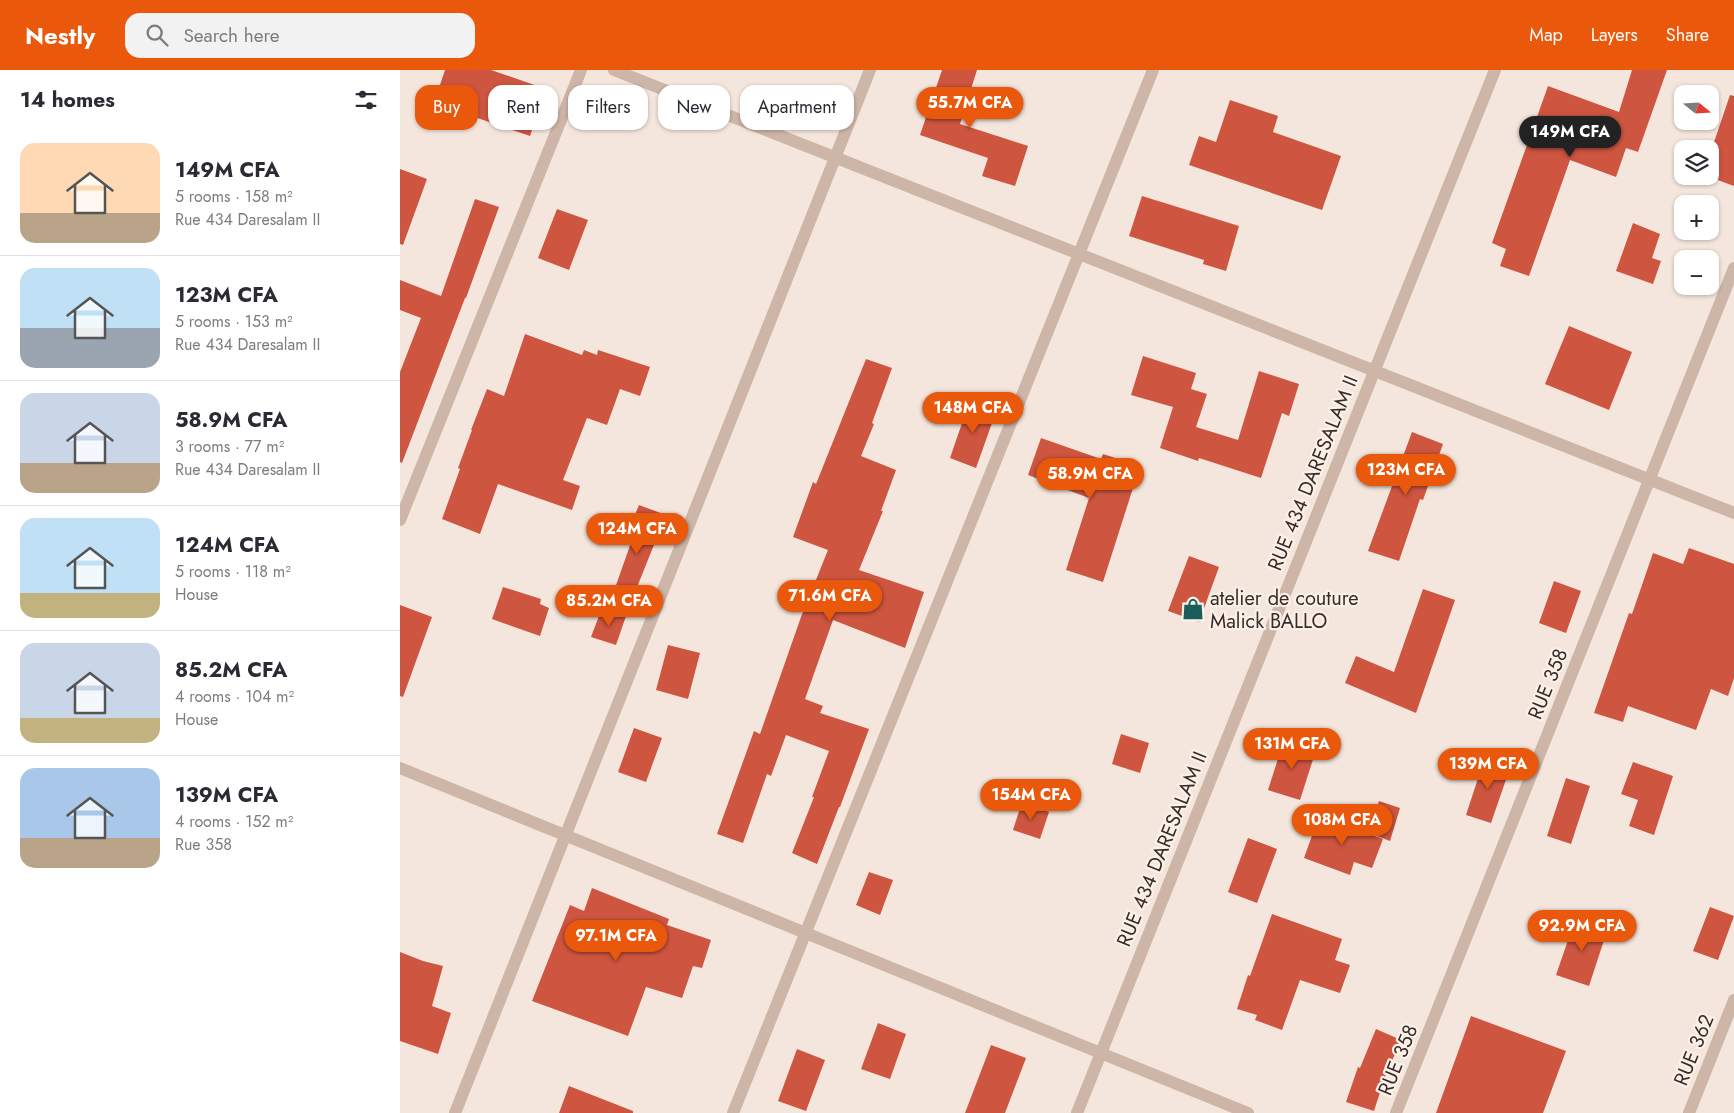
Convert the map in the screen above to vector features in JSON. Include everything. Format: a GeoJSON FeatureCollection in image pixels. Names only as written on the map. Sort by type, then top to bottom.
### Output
{"type":"FeatureCollection","features":[{"type":"Feature","properties":{"kind":"street"},"geometry":{"type":"LineString","coordinates":[[400,520],[581,70]]}},
{"type":"Feature","properties":{"kind":"street"},"geometry":{"type":"LineString","coordinates":[[614,70],[1734,512]]}},
{"type":"Feature","properties":{"kind":"street"},"geometry":{"type":"LineString","coordinates":[[455,1113],[870,70]]}},
{"type":"Feature","properties":{"kind":"street"},"geometry":{"type":"LineString","coordinates":[[733,1113],[1153,70]]}},
{"type":"Feature","properties":{"kind":"street","name":"RUE 434 DARESALAM II"},"geometry":{"type":"LineString","coordinates":[[1077,1113],[1495,70]]}},
{"type":"Feature","properties":{"kind":"street","name":"RUE 358"},"geometry":{"type":"LineString","coordinates":[[1396,1113],[1734,268]]}},
{"type":"Feature","properties":{"kind":"street"},"geometry":{"type":"LineString","coordinates":[[400,768],[1248,1113]]}},
{"type":"Feature","properties":{"kind":"street","name":"RUE 362"},"geometry":{"type":"LineString","coordinates":[[1688,1113],[1734,1000]]}},
{"type":"Feature","properties":{"kind":"building"},"geometry":{"type":"Polygon","coordinates":[[[445,70],[491,70],[534,85],[488,85],[488,122],[478,118],[478,85],[440,85],[445,70]]]}},
{"type":"Feature","properties":{"kind":"building"},"geometry":{"type":"Polygon","coordinates":[[[942,70],[977,70],[960,124],[1028,146],[1015,186],[982,176],[988,158],[920,135],[942,70]]]}},
{"type":"Feature","properties":{"kind":"building"},"geometry":{"type":"Polygon","coordinates":[[[1632,70],[1667,70],[1638,152],[1626,148],[1616,177],[1570,160],[1529,276],[1500,266],[1506,249],[1492,243],[1548,86],[1619,112],[1632,70]]]}},
{"type":"Feature","properties":{"kind":"building"},"geometry":{"type":"Polygon","coordinates":[[[1730,95],[1734,96],[1734,186],[1719,180],[1719,140],[1715,140],[1730,95]]]}},
{"type":"Feature","properties":{"kind":"building"},"geometry":{"type":"Polygon","coordinates":[[[1230,100],[1278,116],[1273,132],[1341,156],[1322,210],[1189,165],[1199,136],[1216,142],[1230,100]]]}},
{"type":"Feature","properties":{"kind":"building"},"geometry":{"type":"Polygon","coordinates":[[[513,130],[532,130],[530,136],[513,130]]]}},
{"type":"Feature","properties":{"kind":"building"},"geometry":{"type":"Polygon","coordinates":[[[400,169],[427,179],[403,245],[400,244],[400,169]]]}},
{"type":"Feature","properties":{"kind":"building"},"geometry":{"type":"Polygon","coordinates":[[[1142,196],[1239,226],[1226,271],[1203,264],[1204,260],[1129,236],[1142,196]]]}},
{"type":"Feature","properties":{"kind":"building"},"geometry":{"type":"Polygon","coordinates":[[[475,199],[499,207],[402,463],[400,462],[400,372],[421,318],[400,310],[400,280],[441,296],[475,199]]]}},
{"type":"Feature","properties":{"kind":"building"},"geometry":{"type":"Polygon","coordinates":[[[557,209],[588,220],[569,270],[538,258],[557,209]]]}},
{"type":"Feature","properties":{"kind":"building"},"geometry":{"type":"Polygon","coordinates":[[[1633,223],[1660,234],[1652,258],[1661,261],[1653,284],[1616,271],[1633,223]]]}},
{"type":"Feature","properties":{"kind":"building"},"geometry":{"type":"Polygon","coordinates":[[[1569,326],[1632,352],[1609,410],[1545,384],[1569,326]]]}},
{"type":"Feature","properties":{"kind":"building"},"geometry":{"type":"Polygon","coordinates":[[[525,334],[582,355],[584,350],[597,355],[598,350],[650,367],[640,396],[620,389],[607,425],[587,418],[563,480],[580,486],[572,510],[498,484],[480,534],[442,519],[460,469],[458,468],[471,430],[487,389],[504,396],[525,334]]]}},
{"type":"Feature","properties":{"kind":"building"},"geometry":{"type":"Polygon","coordinates":[[[1143,356],[1196,373],[1191,389],[1207,394],[1196,427],[1238,440],[1259,371],[1299,384],[1289,416],[1282,413],[1261,478],[1199,458],[1198,461],[1160,448],[1173,407],[1131,395],[1143,356]]]}},
{"type":"Feature","properties":{"kind":"building"},"geometry":{"type":"Polygon","coordinates":[[[866,359],[892,368],[872,423],[874,424],[861,456],[896,470],[881,511],[883,511],[859,570],[924,592],[905,648],[833,620],[805,699],[823,706],[820,713],[869,729],[817,864],[792,853],[814,797],[812,797],[829,751],[786,735],[771,776],[767,774],[743,843],[717,834],[754,731],[760,734],[801,617],[828,550],[793,537],[813,482],[816,484],[866,359]]]}},
{"type":"Feature","properties":{"kind":"building"},"geometry":{"type":"Polygon","coordinates":[[[970,400],[997,409],[976,468],[950,458],[970,400]]]}},
{"type":"Feature","properties":{"kind":"building"},"geometry":{"type":"Polygon","coordinates":[[[1412,432],[1443,444],[1423,500],[1420,499],[1399,561],[1368,551],[1412,432]]]}},
{"type":"Feature","properties":{"kind":"building"},"geometry":{"type":"Polygon","coordinates":[[[1041,438],[1101,459],[1103,454],[1140,466],[1103,582],[1066,570],[1089,498],[1028,475],[1041,438]]]}},
{"type":"Feature","properties":{"kind":"building"},"geometry":{"type":"Polygon","coordinates":[[[639,505],[666,515],[627,612],[609,605],[633,537],[627,534],[639,505]]]}},
{"type":"Feature","properties":{"kind":"building"},"geometry":{"type":"Polygon","coordinates":[[[1689,548],[1734,564],[1734,678],[1728,696],[1711,689],[1696,730],[1628,706],[1623,722],[1594,713],[1629,613],[1632,614],[1653,553],[1683,564],[1689,548]]]}},
{"type":"Feature","properties":{"kind":"building"},"geometry":{"type":"Polygon","coordinates":[[[1189,556],[1219,567],[1199,622],[1168,611],[1189,556]]]}},
{"type":"Feature","properties":{"kind":"building"},"geometry":{"type":"Polygon","coordinates":[[[1554,581],[1581,591],[1566,633],[1539,623],[1554,581]]]}},
{"type":"Feature","properties":{"kind":"building"},"geometry":{"type":"Polygon","coordinates":[[[503,587],[541,599],[540,604],[549,608],[540,636],[492,619],[503,587]]]}},
{"type":"Feature","properties":{"kind":"building"},"geometry":{"type":"Polygon","coordinates":[[[1423,589],[1455,600],[1416,713],[1345,683],[1356,656],[1394,672],[1423,589]]]}},
{"type":"Feature","properties":{"kind":"building"},"geometry":{"type":"Polygon","coordinates":[[[400,605],[432,617],[403,697],[400,696],[400,605]]]}},
{"type":"Feature","properties":{"kind":"building"},"geometry":{"type":"Polygon","coordinates":[[[602,608],[626,616],[616,645],[591,637],[602,608]]]}},
{"type":"Feature","properties":{"kind":"building"},"geometry":{"type":"Polygon","coordinates":[[[668,645],[700,653],[688,699],[656,690],[668,645]]]}},
{"type":"Feature","properties":{"kind":"building"},"geometry":{"type":"Polygon","coordinates":[[[634,728],[662,738],[646,782],[618,772],[634,728]]]}},
{"type":"Feature","properties":{"kind":"building"},"geometry":{"type":"Polygon","coordinates":[[[1121,734],[1149,743],[1140,773],[1112,764],[1121,734]]]}},
{"type":"Feature","properties":{"kind":"building"},"geometry":{"type":"Polygon","coordinates":[[[1284,740],[1316,750],[1300,800],[1268,790],[1284,740]]]}},
{"type":"Feature","properties":{"kind":"building"},"geometry":{"type":"Polygon","coordinates":[[[1485,757],[1511,765],[1491,823],[1466,815],[1485,757]]]}},
{"type":"Feature","properties":{"kind":"building"},"geometry":{"type":"Polygon","coordinates":[[[1633,762],[1673,776],[1654,835],[1629,826],[1638,800],[1621,794],[1633,762]]]}},
{"type":"Feature","properties":{"kind":"building"},"geometry":{"type":"Polygon","coordinates":[[[1566,778],[1590,786],[1571,844],[1547,836],[1566,778]]]}},
{"type":"Feature","properties":{"kind":"building"},"geometry":{"type":"Polygon","coordinates":[[[1379,801],[1400,808],[1390,841],[1369,833],[1379,801]]]}},
{"type":"Feature","properties":{"kind":"building"},"geometry":{"type":"Polygon","coordinates":[[[1022,802],[1049,812],[1040,839],[1013,830],[1022,802]]]}},
{"type":"Feature","properties":{"kind":"building"},"geometry":{"type":"Polygon","coordinates":[[[1319,816],[1383,839],[1372,868],[1354,862],[1350,875],[1304,858],[1319,816]]]}},
{"type":"Feature","properties":{"kind":"building"},"geometry":{"type":"Polygon","coordinates":[[[1248,838],[1277,849],[1257,903],[1228,892],[1248,838]]]}},
{"type":"Feature","properties":{"kind":"building"},"geometry":{"type":"Polygon","coordinates":[[[869,872],[893,880],[880,915],[856,905],[869,872]]]}},
{"type":"Feature","properties":{"kind":"building"},"geometry":{"type":"Polygon","coordinates":[[[592,888],[669,919],[667,925],[711,940],[702,968],[693,966],[682,998],[646,987],[628,1036],[532,1001],[570,905],[584,911],[592,888]]]}},
{"type":"Feature","properties":{"kind":"building"},"geometry":{"type":"Polygon","coordinates":[[[1710,907],[1734,916],[1718,960],[1693,951],[1710,907]]]}},
{"type":"Feature","properties":{"kind":"building"},"geometry":{"type":"Polygon","coordinates":[[[1272,914],[1342,939],[1335,960],[1350,965],[1340,993],[1300,980],[1282,1030],[1255,1020],[1257,1015],[1237,1009],[1272,914]]]}},
{"type":"Feature","properties":{"kind":"building"},"geometry":{"type":"Polygon","coordinates":[[[1576,917],[1608,928],[1589,986],[1556,975],[1576,917]]]}},
{"type":"Feature","properties":{"kind":"building"},"geometry":{"type":"Polygon","coordinates":[[[400,952],[443,966],[432,1006],[451,1013],[438,1054],[400,1041],[400,952]]]}},
{"type":"Feature","properties":{"kind":"building"},"geometry":{"type":"Polygon","coordinates":[[[1471,1016],[1566,1051],[1543,1113],[1436,1113],[1471,1016]]]}},
{"type":"Feature","properties":{"kind":"building"},"geometry":{"type":"Polygon","coordinates":[[[878,1023],[906,1034],[890,1079],[861,1069],[878,1023]]]}},
{"type":"Feature","properties":{"kind":"building"},"geometry":{"type":"Polygon","coordinates":[[[1376,1029],[1401,1040],[1385,1077],[1374,1111],[1346,1102],[1358,1067],[1360,1068],[1376,1029]]]}},
{"type":"Feature","properties":{"kind":"building"},"geometry":{"type":"Polygon","coordinates":[[[991,1045],[1026,1058],[1005,1113],[965,1113],[991,1045]]]}},
{"type":"Feature","properties":{"kind":"building"},"geometry":{"type":"Polygon","coordinates":[[[797,1049],[825,1060],[806,1111],[778,1101],[797,1049]]]}},
{"type":"Feature","properties":{"kind":"building"},"geometry":{"type":"Polygon","coordinates":[[[569,1086],[633,1111],[633,1113],[559,1113],[569,1086]]]}},
{"type":"Feature","properties":{"kind":"place","name":"atelier de couture Malick BALLO"},"geometry":{"type":"Point","coordinates":[1193,609]}}]}
